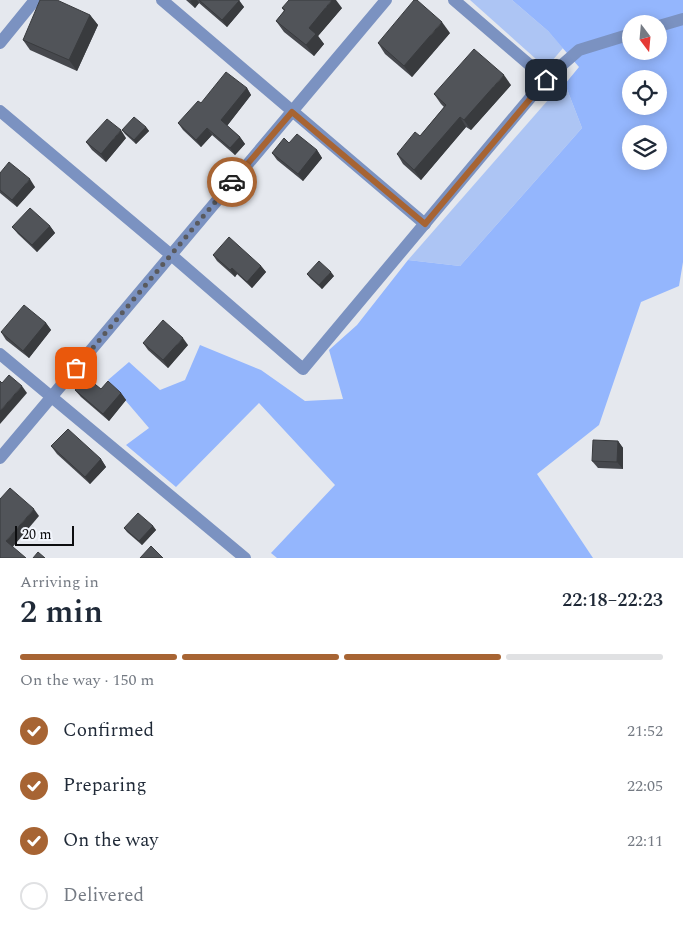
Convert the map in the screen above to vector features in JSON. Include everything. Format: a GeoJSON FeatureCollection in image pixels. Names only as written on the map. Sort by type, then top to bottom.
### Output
{"type":"FeatureCollection","features":[{"type":"Feature","properties":{"kind":"street"},"geometry":{"type":"LineString","coordinates":[[0,43],[35,0]]}},
{"type":"Feature","properties":{"kind":"street"},"geometry":{"type":"LineString","coordinates":[[162,0],[425,224]]}},
{"type":"Feature","properties":{"kind":"street"},"geometry":{"type":"LineString","coordinates":[[0,458],[386,0]]}},
{"type":"Feature","properties":{"kind":"street"},"geometry":{"type":"LineString","coordinates":[[454,0],[546,80]]}},
{"type":"Feature","properties":{"kind":"street"},"geometry":{"type":"LineString","coordinates":[[668,23],[683,19]]}},
{"type":"Feature","properties":{"kind":"street"},"geometry":{"type":"LineString","coordinates":[[0,111],[303,369],[546,80],[579,50],[622,37]]}},
{"type":"Feature","properties":{"kind":"street"},"geometry":{"type":"LineString","coordinates":[[0,354],[245,558]]}},
{"type":"Feature","properties":{"kind":"shaded area"},"geometry":{"type":"Polygon","coordinates":[[[470,0],[512,0],[548,31],[563,48],[546,68],[470,0]]]}},
{"type":"Feature","properties":{"kind":"shaded area"},"geometry":{"type":"Polygon","coordinates":[[[512,0],[683,0],[683,262],[679,286],[641,302],[599,425],[537,474],[593,558],[277,558],[271,553],[335,485],[259,403],[176,487],[126,445],[149,428],[108,380],[129,362],[160,390],[185,380],[200,345],[261,370],[305,401],[343,399],[329,350],[357,325],[408,260],[460,266],[582,128],[565,84],[579,67],[548,31],[512,0]]]}},
{"type":"Feature","properties":{"kind":"shaded area"},"geometry":{"type":"Polygon","coordinates":[[[563,83],[582,128],[460,266],[408,260],[563,83]]]}},
{"type":"Feature","properties":{"kind":"building"},"geometry":{"type":"Polygon","coordinates":[[[40,0],[57,0],[90,15],[69,60],[23,40],[40,0]]]}},
{"type":"Feature","properties":{"kind":"building"},"geometry":{"type":"Polygon","coordinates":[[[199,0],[239,0],[239,1],[222,20],[199,0]]]}},
{"type":"Feature","properties":{"kind":"building"},"geometry":{"type":"Polygon","coordinates":[[[289,0],[332,0],[309,28],[316,34],[306,45],[276,21],[285,10],[282,8],[289,0]]]}},
{"type":"Feature","properties":{"kind":"building"},"geometry":{"type":"Polygon","coordinates":[[[414,0],[417,0],[442,22],[404,66],[378,43],[414,0]]]}},
{"type":"Feature","properties":{"kind":"building"},"geometry":{"type":"Polygon","coordinates":[[[474,49],[504,75],[464,120],[460,117],[414,170],[397,154],[415,132],[420,136],[446,105],[434,94],[474,49]]]}},
{"type":"Feature","properties":{"kind":"building"},"geometry":{"type":"Polygon","coordinates":[[[226,72],[247,88],[221,120],[240,137],[230,148],[207,128],[196,140],[178,123],[198,101],[201,103],[226,72]]]}},
{"type":"Feature","properties":{"kind":"building"},"geometry":{"type":"Polygon","coordinates":[[[134,117],[146,127],[134,140],[122,130],[134,117]]]}},
{"type":"Feature","properties":{"kind":"building"},"geometry":{"type":"Polygon","coordinates":[[[107,119],[121,130],[101,154],[86,142],[107,119]]]}},
{"type":"Feature","properties":{"kind":"building"},"geometry":{"type":"Polygon","coordinates":[[[297,134],[317,150],[298,174],[272,153],[284,138],[289,143],[297,134]]]}},
{"type":"Feature","properties":{"kind":"building"},"geometry":{"type":"Polygon","coordinates":[[[9,162],[30,179],[12,200],[0,190],[0,173],[9,162]]]}},
{"type":"Feature","properties":{"kind":"building"},"geometry":{"type":"Polygon","coordinates":[[[30,208],[50,226],[32,245],[12,227],[30,208]]]}},
{"type":"Feature","properties":{"kind":"building"},"geometry":{"type":"Polygon","coordinates":[[[229,237],[261,266],[247,282],[232,268],[230,270],[213,255],[229,237]]]}},
{"type":"Feature","properties":{"kind":"building"},"geometry":{"type":"Polygon","coordinates":[[[319,261],[331,272],[319,285],[307,274],[319,261]]]}},
{"type":"Feature","properties":{"kind":"building"},"geometry":{"type":"Polygon","coordinates":[[[24,305],[46,323],[23,351],[1,332],[24,305]]]}},
{"type":"Feature","properties":{"kind":"building"},"geometry":{"type":"Polygon","coordinates":[[[163,320],[183,338],[163,360],[143,343],[163,320]]]}},
{"type":"Feature","properties":{"kind":"building"},"geometry":{"type":"Polygon","coordinates":[[[9,375],[22,386],[0,411],[0,381],[2,383],[9,375]]]}},
{"type":"Feature","properties":{"kind":"building"},"geometry":{"type":"Polygon","coordinates":[[[86,377],[101,389],[108,381],[121,393],[103,414],[75,390],[86,377]]]}},
{"type":"Feature","properties":{"kind":"building"},"geometry":{"type":"Polygon","coordinates":[[[68,429],[101,459],[85,477],[51,446],[68,429]]]}},
{"type":"Feature","properties":{"kind":"building"},"geometry":{"type":"Polygon","coordinates":[[[593,440],[618,441],[617,462],[592,461],[593,440]]]}},
{"type":"Feature","properties":{"kind":"building"},"geometry":{"type":"Polygon","coordinates":[[[10,488],[34,509],[6,541],[26,558],[0,558],[0,499],[10,488]]]}},
{"type":"Feature","properties":{"kind":"building"},"geometry":{"type":"Polygon","coordinates":[[[138,513],[153,526],[139,541],[124,528],[138,513]]]}},
{"type":"Feature","properties":{"kind":"building"},"geometry":{"type":"Polygon","coordinates":[[[151,546],[163,558],[140,558],[151,546]]]}},
{"type":"Feature","properties":{"kind":"building"},"geometry":{"type":"Polygon","coordinates":[[[38,552],[45,558],[33,558],[38,552]]]}},
{"type":"Feature","properties":{"kind":"way so far"},"geometry":{"type":"LineString","coordinates":[[76,368],[232,182]]}},
{"type":"Feature","properties":{"kind":"route"},"geometry":{"type":"LineString","coordinates":[[232,182],[292,112],[425,224],[546,80]]}}]}
